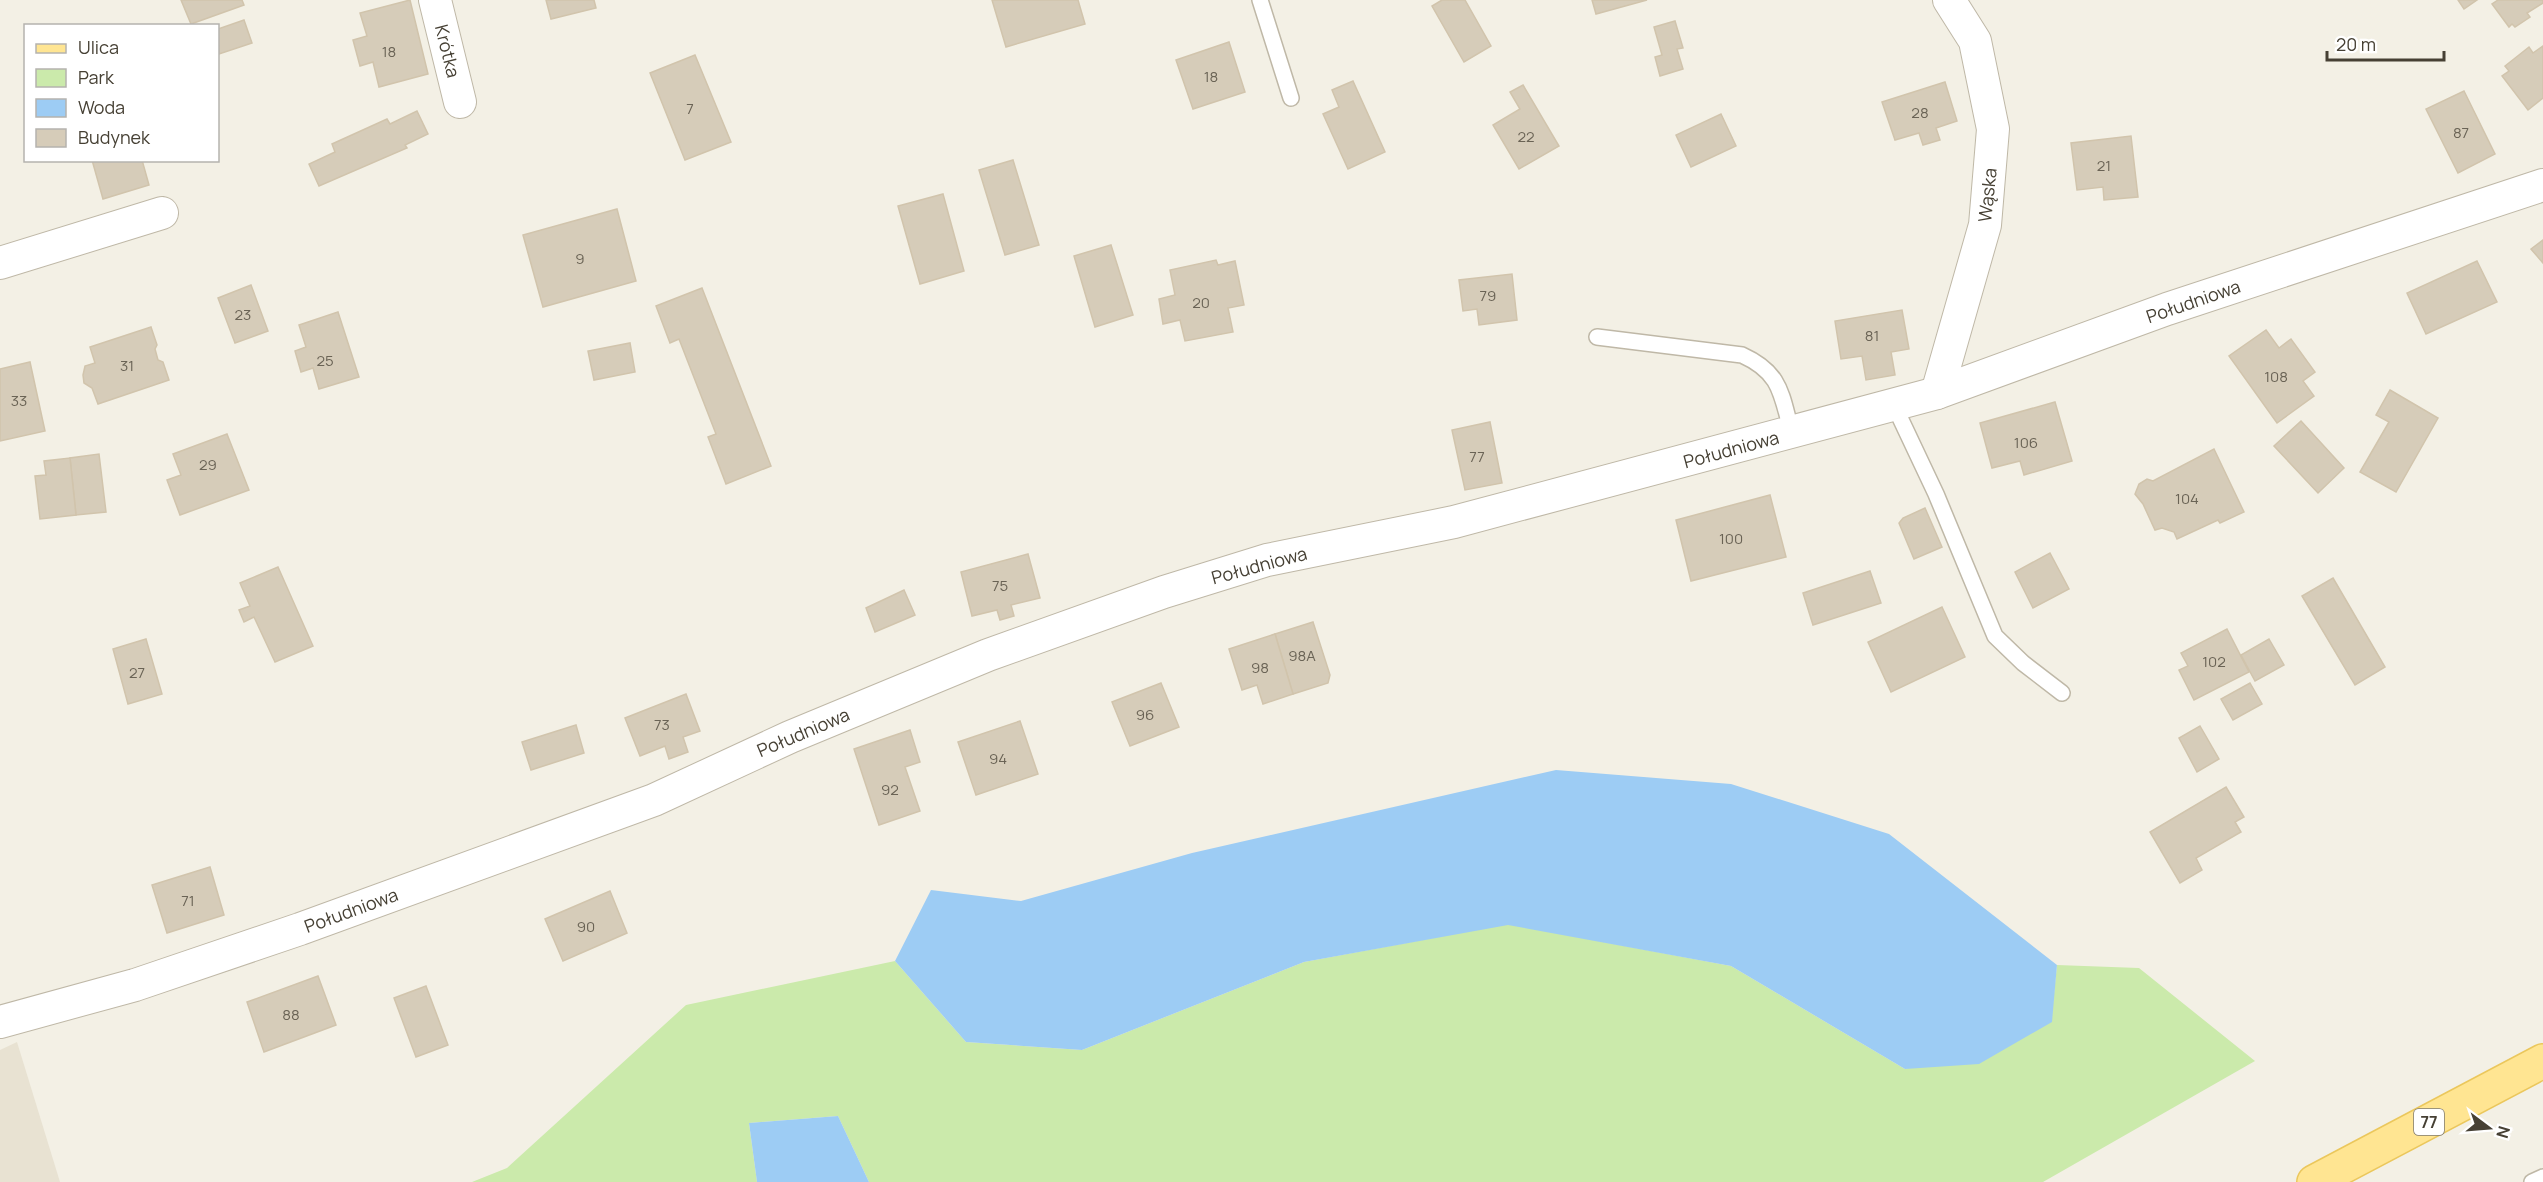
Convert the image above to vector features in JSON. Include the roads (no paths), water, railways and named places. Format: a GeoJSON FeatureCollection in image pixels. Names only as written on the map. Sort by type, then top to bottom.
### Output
{"type":"FeatureCollection","features":[{"type":"Feature","properties":{"kind":"main road","name":"77"},"geometry":{"type":"LineString","coordinates":[[2314,1182],[2543,1061]]}},
{"type":"Feature","properties":{"kind":"street","name":"Krótka"},"geometry":{"type":"LineString","coordinates":[[435,0],[460,102]]}},
{"type":"Feature","properties":{"kind":"street","name":"Wąska"},"geometry":{"type":"LineString","coordinates":[[1937,393],[1985,225],[1993,129],[1975,41],[1949,0]]}},
{"type":"Feature","properties":{"kind":"street","name":"Południowa"},"geometry":{"type":"LineString","coordinates":[[0,1022],[135,985],[300,929],[643,804],[790,737],[977,660],[1164,592],[1267,560],[1454,522],[1937,393],[2167,309],[2543,185]]}},
{"type":"Feature","properties":{"kind":"street"},"geometry":{"type":"LineString","coordinates":[[0,263],[162,213]]}},
{"type":"Feature","properties":{"kind":"lane"},"geometry":{"type":"LineString","coordinates":[[1260,0],[1291,98]]}},
{"type":"Feature","properties":{"kind":"lane"},"geometry":{"type":"LineString","coordinates":[[1597,337],[1742,355],[1756,361],[1778,382],[1792,433]]}},
{"type":"Feature","properties":{"kind":"lane"},"geometry":{"type":"LineString","coordinates":[[1894,405],[1936,494],[1995,636],[2023,663],[2062,693]]}},
{"type":"Feature","properties":{"kind":"lane"},"geometry":{"type":"LineString","coordinates":[[2532,1182],[2543,1177]]}},
{"type":"Feature","properties":{"kind":"water"},"geometry":{"type":"Polygon","coordinates":[[[1556,770],[1731,784],[1889,834],[2057,965],[2052,1022],[1979,1064],[1905,1069],[1731,966],[1508,925],[1304,962],[1082,1050],[966,1042],[895,961],[931,890],[1021,901],[1192,853],[1556,770]]]}},
{"type":"Feature","properties":{"kind":"water"},"geometry":{"type":"Polygon","coordinates":[[[838,1116],[869,1182],[757,1182],[749,1123],[838,1116]]]}}]}
